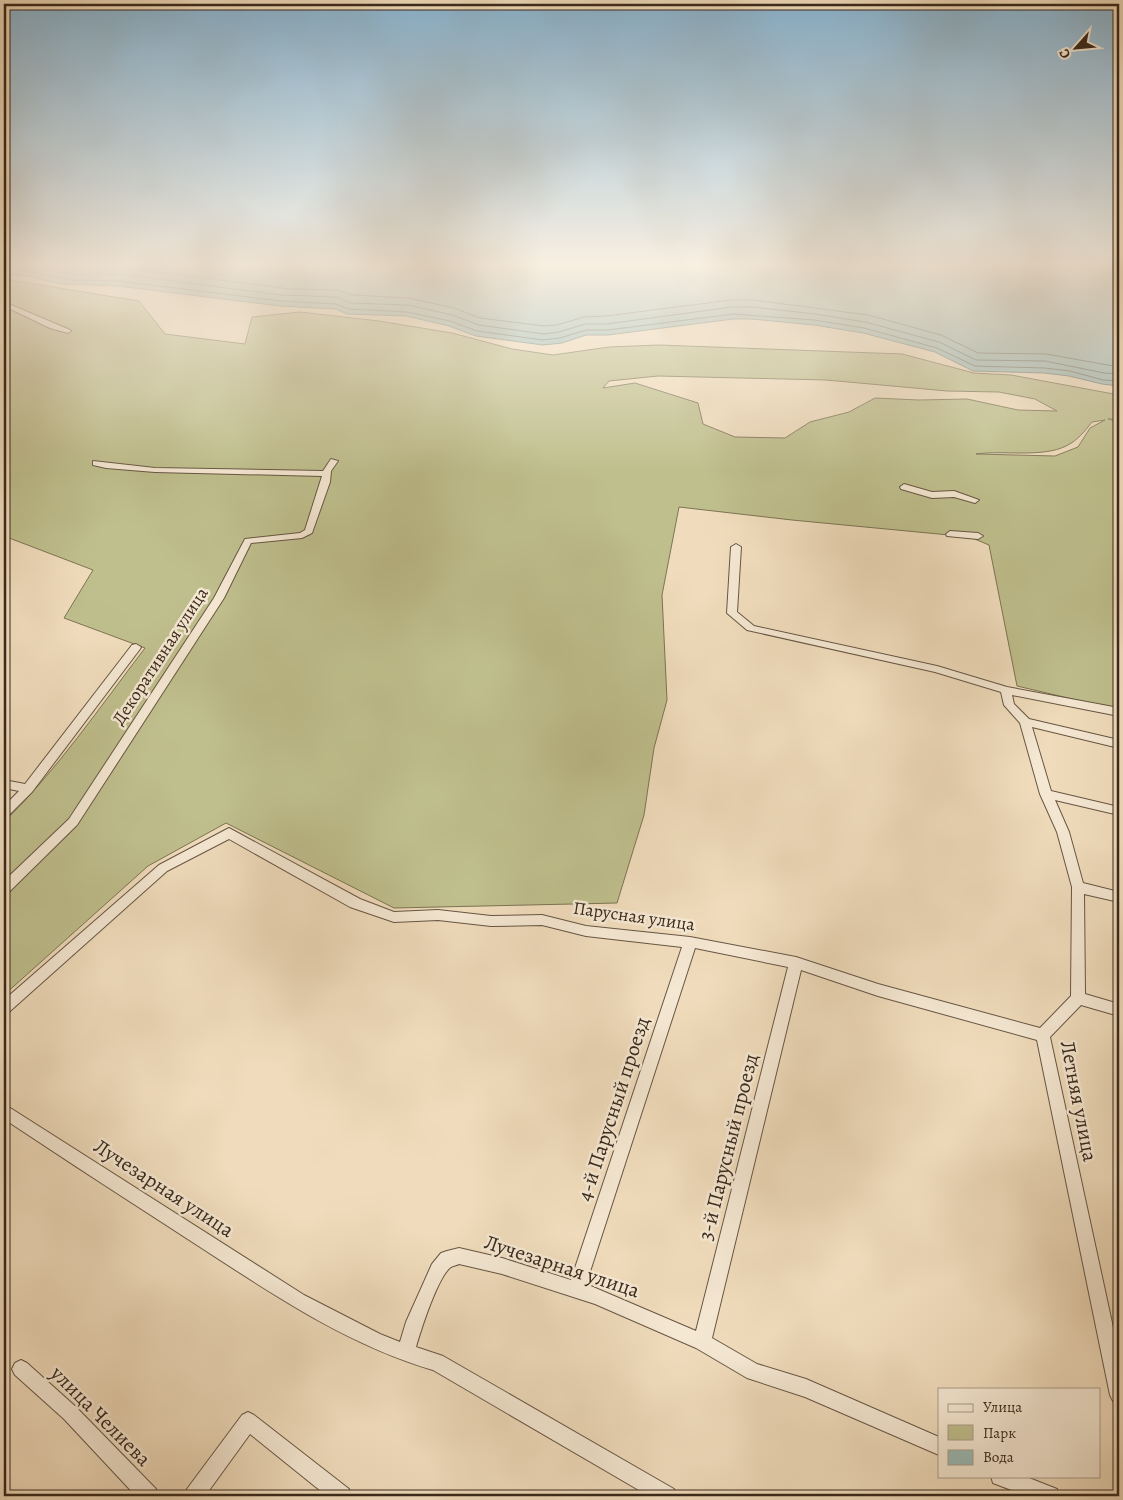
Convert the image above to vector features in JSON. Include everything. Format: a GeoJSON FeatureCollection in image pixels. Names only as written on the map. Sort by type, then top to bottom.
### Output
{"type":"FeatureCollection","features":[{"type":"Feature","properties":{"kind":"street","name":"Декоративная улица"},"geometry":{"type":"LineString","coordinates":[[4,889],[73,822],[219,598],[248,541],[302,535],[309,530],[327,474],[334,461]]}},
{"type":"Feature","properties":{"kind":"street"},"geometry":{"type":"LineString","coordinates":[[96,463],[106,466],[155,470],[327,474]]}},
{"type":"Feature","properties":{"kind":"street"},"geometry":{"type":"LineString","coordinates":[[904,487],[932,495],[954,494],[975,500]]}},
{"type":"Feature","properties":{"kind":"street"},"geometry":{"type":"LineString","coordinates":[[950,534],[978,536]]}},
{"type":"Feature","properties":{"kind":"street"},"geometry":{"type":"LineString","coordinates":[[736,547],[732,613],[751,628],[861,651],[1006,690],[1119,712]]}},
{"type":"Feature","properties":{"kind":"street"},"geometry":{"type":"LineString","coordinates":[[4,813],[28,789],[136,647]]}},
{"type":"Feature","properties":{"kind":"street"},"geometry":{"type":"LineString","coordinates":[[1006,690],[1009,705],[1025,722],[1046,794],[1063,832],[1078,887],[1078,998],[1119,1010]]}},
{"type":"Feature","properties":{"kind":"street"},"geometry":{"type":"LineString","coordinates":[[1025,722],[1119,744]]}},
{"type":"Feature","properties":{"kind":"street"},"geometry":{"type":"LineString","coordinates":[[4,784],[28,789]]}},
{"type":"Feature","properties":{"kind":"street"},"geometry":{"type":"LineString","coordinates":[[1046,794],[1119,812]]}},
{"type":"Feature","properties":{"kind":"street","name":"Парусная улица"},"geometry":{"type":"LineString","coordinates":[[4,1008],[162,868],[229,833],[355,903],[394,917],[438,914],[491,921],[542,920],[586,931],[690,942],[796,963],[878,990],[1043,1036]]}},
{"type":"Feature","properties":{"kind":"street"},"geometry":{"type":"LineString","coordinates":[[1078,887],[1119,897]]}},
{"type":"Feature","properties":{"kind":"street","name":"4-й Парусный проезд"},"geometry":{"type":"LineString","coordinates":[[576,1290],[690,942]]}},
{"type":"Feature","properties":{"kind":"street","name":"3-й Парусный проезд"},"geometry":{"type":"LineString","coordinates":[[702,1342],[796,963]]}},
{"type":"Feature","properties":{"kind":"street","name":"Летняя улица"},"geometry":{"type":"LineString","coordinates":[[1078,998],[1043,1036],[1119,1394]]}},
{"type":"Feature","properties":{"kind":"street","name":"Лучезарная улица"},"geometry":{"type":"LineString","coordinates":[[4,1111],[298,1301],[374,1340],[406,1353],[415,1322],[438,1270],[448,1259],[459,1256],[502,1266],[596,1296],[702,1342],[753,1372],[806,1388],[938,1446]]}},
{"type":"Feature","properties":{"kind":"street"},"geometry":{"type":"LineString","coordinates":[[406,1353],[437,1362],[667,1496]]}},
{"type":"Feature","properties":{"kind":"street","name":"улица Челиева"},"geometry":{"type":"LineString","coordinates":[[21,1369],[70,1414],[149,1496]]}},
{"type":"Feature","properties":{"kind":"street"},"geometry":{"type":"LineString","coordinates":[[194,1496],[248,1421],[342,1496]]}},
{"type":"Feature","properties":{"kind":"street"},"geometry":{"type":"LineString","coordinates":[[1005,1478],[1050,1496]]}},
{"type":"Feature","properties":{"kind":"green space"},"geometry":{"type":"Polygon","coordinates":[[[4,332],[163,332],[165,334],[245,344],[248,332],[446,332],[512,349],[553,355],[609,347],[659,345],[902,354],[974,373],[1011,375],[1119,395],[1119,419],[1108,419],[1119,422],[1119,710],[1017,686],[989,545],[970,537],[679,507],[662,595],[667,700],[654,748],[644,815],[617,903],[394,908],[226,823],[148,866],[4,995],[4,822],[60,760],[145,648],[64,618],[93,570],[4,536],[4,332]],[[658,376],[609,381],[603,388],[635,383],[698,403],[703,424],[735,437],[785,438],[810,422],[849,412],[875,398],[919,400],[967,399],[1018,410],[1057,411],[1035,399],[999,392],[947,391],[826,380],[658,376]],[[1105,420],[1092,422],[1074,441],[1056,450],[1034,453],[976,454],[1055,456],[1078,447],[1090,428],[1105,420]]]}},
{"type":"Feature","properties":{"kind":"water"},"geometry":{"type":"Polygon","coordinates":[[[465,332],[631,332],[586,335],[562,343],[543,345],[476,336],[465,332]]]}},
{"type":"Feature","properties":{"kind":"water"},"geometry":{"type":"Polygon","coordinates":[[[857,332],[1119,332],[1119,386],[1044,373],[973,371],[935,352],[857,332]]]}}]}
